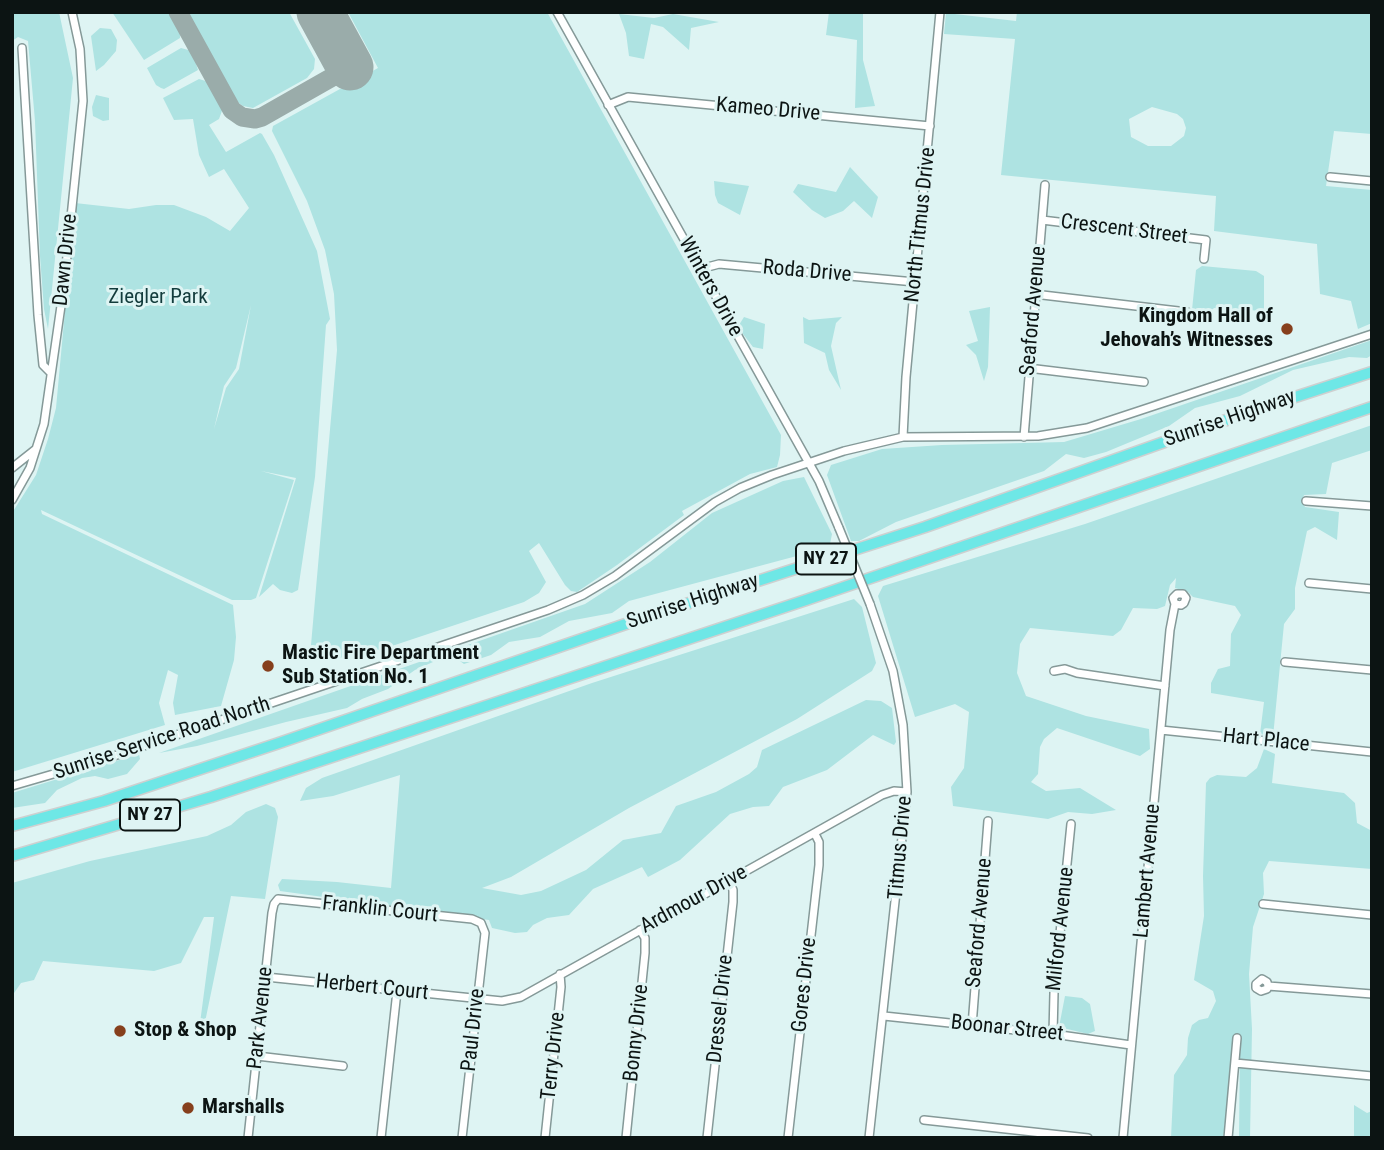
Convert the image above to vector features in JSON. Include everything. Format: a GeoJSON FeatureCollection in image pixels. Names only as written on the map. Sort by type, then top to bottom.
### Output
{"type":"FeatureCollection","features":[{"type":"Feature","properties":{"kind":"highway","name":"Sunrise Highway"},"geometry":{"type":"LineString","coordinates":[[12,825],[104,801],[279,743],[649,616],[925,527],[1246,413],[1372,372]]}},
{"type":"Feature","properties":{"kind":"highway","name":"Sunrise Highway"},"geometry":{"type":"LineString","coordinates":[[12,856],[236,789],[806,600],[1372,407]]}},
{"type":"Feature","properties":{"kind":"street","name":"Dawn Drive"},"geometry":{"type":"LineString","coordinates":[[13,497],[30,468],[46,415],[64,285],[83,101],[80,49],[72,12]]}},
{"type":"Feature","properties":{"kind":"street","name":"Winters Drive"},"geometry":{"type":"LineString","coordinates":[[557,12],[807,464],[819,481],[854,566]]}},
{"type":"Feature","properties":{"kind":"street","name":"North Titmus Drive"},"geometry":{"type":"LineString","coordinates":[[903,437],[940,12]]}},
{"type":"Feature","properties":{"kind":"street"},"geometry":{"type":"LineString","coordinates":[[22,48],[38,315],[43,365],[51,373]]}},
{"type":"Feature","properties":{"kind":"street","name":"Kameo Drive"},"geometry":{"type":"LineString","coordinates":[[608,105],[628,97],[930,126]]}},
{"type":"Feature","properties":{"kind":"street"},"geometry":{"type":"LineString","coordinates":[[1330,177],[1372,181]]}},
{"type":"Feature","properties":{"kind":"street","name":"Seaford Avenue"},"geometry":{"type":"LineString","coordinates":[[1024,437],[1045,185]]}},
{"type":"Feature","properties":{"kind":"street","name":"Crescent Street"},"geometry":{"type":"LineString","coordinates":[[1042,220],[1206,240],[1204,259]]}},
{"type":"Feature","properties":{"kind":"street","name":"Roda Drive"},"geometry":{"type":"LineString","coordinates":[[700,269],[719,264],[915,282]]}},
{"type":"Feature","properties":{"kind":"street"},"geometry":{"type":"LineString","coordinates":[[1034,294],[1187,312]]}},
{"type":"Feature","properties":{"kind":"street","name":"Sunrise Service Road North"},"geometry":{"type":"LineString","coordinates":[[12,786],[118,754],[548,610],[615,576],[727,494],[844,451],[903,437],[1024,437],[1065,433],[1103,424],[1372,334]]}},
{"type":"Feature","properties":{"kind":"street"},"geometry":{"type":"LineString","coordinates":[[1028,368],[1144,382]]}},
{"type":"Feature","properties":{"kind":"street"},"geometry":{"type":"LineString","coordinates":[[12,468],[36,449]]}},
{"type":"Feature","properties":{"kind":"street"},"geometry":{"type":"LineString","coordinates":[[1306,501],[1372,506]]}},
{"type":"Feature","properties":{"kind":"street","name":"Titmus Drive"},"geometry":{"type":"LineString","coordinates":[[854,566],[893,671],[903,725],[907,792],[869,1138]]}},
{"type":"Feature","properties":{"kind":"street"},"geometry":{"type":"LineString","coordinates":[[1309,583],[1372,589]]}},
{"type":"Feature","properties":{"kind":"street","name":"Lambert Avenue"},"geometry":{"type":"LineString","coordinates":[[1123,1138],[1175,604]]}},
{"type":"Feature","properties":{"kind":"street"},"geometry":{"type":"LineString","coordinates":[[1284,662],[1372,670]]}},
{"type":"Feature","properties":{"kind":"street"},"geometry":{"type":"LineString","coordinates":[[1054,671],[1065,669],[1165,686]]}},
{"type":"Feature","properties":{"kind":"street","name":"Hart Place"},"geometry":{"type":"LineString","coordinates":[[1161,730],[1372,752]]}},
{"type":"Feature","properties":{"kind":"street","name":"Ardmour Drive"},"geometry":{"type":"LineString","coordinates":[[478,999],[502,1001],[521,997],[882,795],[894,791],[907,792]]}},
{"type":"Feature","properties":{"kind":"street","name":"Seaford Avenue"},"geometry":{"type":"LineString","coordinates":[[972,1026],[988,821]]}},
{"type":"Feature","properties":{"kind":"street","name":"Milford Avenue"},"geometry":{"type":"LineString","coordinates":[[1053,1034],[1054,993],[1071,824]]}},
{"type":"Feature","properties":{"kind":"street","name":"Gores Drive"},"geometry":{"type":"LineString","coordinates":[[789,1138],[819,865],[819,842],[815,834]]}},
{"type":"Feature","properties":{"kind":"street","name":"Dressel Drive"},"geometry":{"type":"LineString","coordinates":[[708,1138],[733,902],[733,890],[729,881]]}},
{"type":"Feature","properties":{"kind":"street","name":"Franklin Court"},"geometry":{"type":"LineString","coordinates":[[278,899],[472,919],[481,923]]}},
{"type":"Feature","properties":{"kind":"street","name":"Park Avenue"},"geometry":{"type":"LineString","coordinates":[[248,1137],[272,913],[278,899]]}},
{"type":"Feature","properties":{"kind":"street"},"geometry":{"type":"LineString","coordinates":[[1263,904],[1372,915]]}},
{"type":"Feature","properties":{"kind":"street","name":"Paul Drive"},"geometry":{"type":"LineString","coordinates":[[463,1138],[485,933],[481,923]]}},
{"type":"Feature","properties":{"kind":"street","name":"Bonny Drive"},"geometry":{"type":"LineString","coordinates":[[626,1138],[645,953],[645,938],[640,930]]}},
{"type":"Feature","properties":{"kind":"street","name":"Terry Drive"},"geometry":{"type":"LineString","coordinates":[[545,1138],[561,987],[560,974]]}},
{"type":"Feature","properties":{"kind":"street","name":"Herbert Court"},"geometry":{"type":"LineString","coordinates":[[266,977],[478,999]]}},
{"type":"Feature","properties":{"kind":"street"},"geometry":{"type":"LineString","coordinates":[[1268,986],[1372,994]]}},
{"type":"Feature","properties":{"kind":"street"},"geometry":{"type":"LineString","coordinates":[[381,1138],[397,990]]}},
{"type":"Feature","properties":{"kind":"street","name":"Boonar Street"},"geometry":{"type":"LineString","coordinates":[[884,1016],[1131,1045]]}},
{"type":"Feature","properties":{"kind":"street"},"geometry":{"type":"LineString","coordinates":[[1228,1138],[1237,1038]]}},
{"type":"Feature","properties":{"kind":"street"},"geometry":{"type":"LineString","coordinates":[[257,1056],[343,1066]]}},
{"type":"Feature","properties":{"kind":"street"},"geometry":{"type":"LineString","coordinates":[[1235,1063],[1372,1076]]}},
{"type":"Feature","properties":{"kind":"street"},"geometry":{"type":"LineString","coordinates":[[923,1120],[1088,1138]]}},
{"type":"Feature","properties":{"kind":"street"},"geometry":{"type":"LineString","coordinates":[[248,1137],[258,1138]]}},
{"type":"Feature","properties":{"kind":"green space"},"geometry":{"type":"Polygon","coordinates":[[[12,12],[59,12],[73,78],[48,329],[40,256],[35,121],[28,41],[18,37],[12,41],[12,12]]]}},
{"type":"Feature","properties":{"kind":"green space"},"geometry":{"type":"Polygon","coordinates":[[[112,12],[170,12],[180,31],[180,38],[144,60],[112,12]]]}},
{"type":"Feature","properties":{"kind":"green space"},"geometry":{"type":"Polygon","coordinates":[[[185,12],[289,12],[315,59],[314,69],[307,78],[253,108],[243,106],[233,99],[185,12]]]}},
{"type":"Feature","properties":{"kind":"green space"},"geometry":{"type":"Polygon","coordinates":[[[348,12],[547,12],[781,435],[777,467],[750,474],[682,511],[684,515],[577,592],[571,591],[565,585],[539,543],[529,551],[546,582],[539,593],[524,602],[386,648],[339,658],[315,652],[311,645],[337,350],[334,294],[325,250],[307,201],[272,131],[273,126],[378,68],[348,12]]]}},
{"type":"Feature","properties":{"kind":"green space"},"geometry":{"type":"Polygon","coordinates":[[[829,12],[863,12],[863,60],[875,106],[855,108],[857,40],[826,35],[829,12]]]}},
{"type":"Feature","properties":{"kind":"green space"},"geometry":{"type":"Polygon","coordinates":[[[1017,12],[1372,12],[1372,134],[1334,131],[1326,186],[1372,190],[1372,323],[1358,329],[1351,301],[1320,294],[1317,244],[1214,231],[1216,196],[1001,175],[1015,39],[944,34],[946,13],[1016,21],[1017,12]],[[1152,107],[1129,119],[1131,137],[1148,146],[1171,146],[1184,136],[1186,128],[1183,119],[1177,114],[1152,107]]]}},
{"type":"Feature","properties":{"kind":"green space"},"geometry":{"type":"Polygon","coordinates":[[[619,14],[654,18],[673,14],[719,22],[691,28],[689,50],[663,27],[651,24],[644,59],[629,56],[626,33],[619,14]]]}},
{"type":"Feature","properties":{"kind":"green space"},"geometry":{"type":"Polygon","coordinates":[[[100,28],[111,29],[117,40],[116,51],[96,71],[91,36],[100,28]]]}},
{"type":"Feature","properties":{"kind":"green space"},"geometry":{"type":"Polygon","coordinates":[[[181,48],[192,51],[198,70],[164,89],[161,88],[156,85],[147,68],[181,48]]]}},
{"type":"Feature","properties":{"kind":"green space","name":"Ziegler Park"},"geometry":{"type":"Polygon","coordinates":[[[199,79],[209,82],[223,108],[219,119],[209,125],[226,152],[262,134],[317,251],[330,319],[326,325],[315,477],[298,590],[292,593],[280,590],[273,584],[259,597],[296,478],[261,471],[294,480],[256,598],[251,600],[232,600],[41,510],[42,514],[233,605],[236,637],[234,660],[221,706],[175,715],[173,703],[178,675],[168,670],[159,703],[165,725],[12,772],[12,513],[36,475],[56,408],[75,203],[129,209],[174,205],[206,217],[230,231],[249,208],[224,169],[209,177],[199,155],[193,119],[174,120],[163,98],[199,79]],[[251,305],[236,368],[224,386],[214,429],[226,388],[239,369],[251,305]]]}},
{"type":"Feature","properties":{"kind":"green space"},"geometry":{"type":"Polygon","coordinates":[[[96,95],[109,98],[109,120],[103,121],[93,116],[92,107],[96,95]]]}},
{"type":"Feature","properties":{"kind":"green space"},"geometry":{"type":"Polygon","coordinates":[[[850,167],[878,197],[872,218],[854,201],[843,211],[825,218],[793,192],[798,184],[836,192],[850,167]]]}},
{"type":"Feature","properties":{"kind":"green space"},"geometry":{"type":"Polygon","coordinates":[[[714,181],[749,186],[740,215],[718,203],[714,181]]]}},
{"type":"Feature","properties":{"kind":"green space"},"geometry":{"type":"Polygon","coordinates":[[[1202,266],[1256,271],[1264,276],[1264,311],[1214,308],[1205,316],[1198,317],[1192,310],[1196,270],[1202,266]]]}},
{"type":"Feature","properties":{"kind":"green space"},"geometry":{"type":"Polygon","coordinates":[[[990,307],[988,367],[984,381],[976,355],[966,345],[978,341],[969,311],[990,307]]]}},
{"type":"Feature","properties":{"kind":"green space"},"geometry":{"type":"Polygon","coordinates":[[[744,317],[765,324],[763,349],[753,347],[743,334],[739,325],[744,317]]]}},
{"type":"Feature","properties":{"kind":"green space"},"geometry":{"type":"Polygon","coordinates":[[[803,317],[809,320],[842,317],[836,323],[831,346],[841,390],[829,370],[825,353],[804,343],[803,317]]]}},
{"type":"Feature","properties":{"kind":"green space"},"geometry":{"type":"Polygon","coordinates":[[[1372,340],[1372,355],[1367,358],[1349,357],[1293,370],[1240,396],[1195,408],[1169,426],[1106,452],[1084,458],[1066,454],[1044,471],[896,522],[859,541],[851,541],[827,475],[831,465],[882,449],[1064,442],[1141,419],[1372,340]]]}},
{"type":"Feature","properties":{"kind":"green space"},"geometry":{"type":"Polygon","coordinates":[[[1372,425],[1372,450],[1332,463],[1326,494],[1304,495],[1302,502],[1305,507],[1339,512],[1337,540],[1315,527],[1307,531],[1295,588],[1295,609],[1284,624],[1273,737],[1260,734],[1264,702],[1211,693],[1211,683],[1218,669],[1230,666],[1231,634],[1241,615],[1235,606],[1193,597],[1188,592],[1175,588],[1176,578],[1170,585],[1165,606],[1157,609],[1133,608],[1121,630],[1113,636],[1030,628],[1020,644],[1017,673],[1026,696],[1086,716],[1149,729],[1150,749],[1140,756],[1057,728],[1044,739],[1040,747],[1038,774],[1031,782],[1046,791],[1080,788],[1116,810],[1092,814],[1068,812],[1048,819],[953,806],[951,787],[964,768],[969,712],[955,704],[915,717],[878,596],[883,586],[1085,524],[1372,425]]]}},
{"type":"Feature","properties":{"kind":"green space"},"geometry":{"type":"Polygon","coordinates":[[[804,477],[832,534],[830,544],[819,550],[629,601],[612,613],[569,621],[540,637],[509,642],[491,655],[464,664],[457,659],[433,662],[415,670],[388,689],[347,708],[159,753],[585,604],[650,562],[712,513],[783,481],[804,477]]]}},
{"type":"Feature","properties":{"kind":"green space"},"geometry":{"type":"Polygon","coordinates":[[[854,599],[862,607],[876,663],[872,671],[797,719],[629,808],[511,877],[482,888],[521,895],[541,891],[586,870],[623,840],[661,833],[676,806],[716,792],[749,774],[757,767],[762,750],[866,700],[881,701],[892,708],[896,742],[894,745],[873,735],[827,770],[783,787],[769,806],[753,807],[730,814],[680,860],[648,877],[642,867],[593,889],[569,915],[547,918],[533,925],[527,932],[515,933],[492,928],[489,920],[280,891],[278,885],[282,879],[391,888],[400,775],[333,796],[300,801],[306,788],[322,778],[592,683],[854,599]]]}},
{"type":"Feature","properties":{"kind":"green space"},"geometry":{"type":"Polygon","coordinates":[[[1264,749],[1275,754],[1272,783],[1344,793],[1355,803],[1357,823],[1372,831],[1372,869],[1269,861],[1263,873],[1264,894],[1253,927],[1249,974],[1252,1029],[1250,1138],[1239,1138],[1240,1043],[1233,1061],[1223,1138],[1171,1138],[1174,1075],[1187,1055],[1192,1025],[1208,1018],[1216,1001],[1213,991],[1194,980],[1204,916],[1206,783],[1217,775],[1246,777],[1257,768],[1264,749]]]}},
{"type":"Feature","properties":{"kind":"green space"},"geometry":{"type":"Polygon","coordinates":[[[139,754],[140,759],[127,774],[108,779],[95,776],[82,778],[57,790],[45,803],[12,808],[12,793],[139,754]]]}},
{"type":"Feature","properties":{"kind":"green space"},"geometry":{"type":"Polygon","coordinates":[[[266,804],[275,808],[278,817],[265,899],[231,896],[204,1027],[200,1023],[214,917],[204,917],[181,963],[154,971],[43,961],[34,980],[21,983],[12,996],[12,883],[90,861],[207,836],[231,825],[246,812],[266,804]]]}},
{"type":"Feature","properties":{"kind":"green space"},"geometry":{"type":"Polygon","coordinates":[[[1065,996],[1082,998],[1090,1004],[1095,1031],[1088,1034],[1059,1027],[1065,996]]]}},
{"type":"Feature","properties":{"kind":"green space"},"geometry":{"type":"Polygon","coordinates":[[[1354,1105],[1367,1113],[1372,1111],[1372,1138],[1354,1138],[1354,1105]]]}},
{"type":"Feature","properties":{"kind":"taxiway"},"geometry":{"type":"LineString","coordinates":[[178,12],[232,110],[242,117],[262,117],[350,67]]}},
{"type":"Feature","properties":{"kind":"runway"},"geometry":{"type":"LineString","coordinates":[[320,12],[350,67]]}},
{"type":"Feature","properties":{"kind":"place","name":"Kingdom Hall of Jehovah’s Witnesses"},"geometry":{"type":"Point","coordinates":[1287,329]}},
{"type":"Feature","properties":{"kind":"place","name":"Mastic Fire Department Sub Station No. 1"},"geometry":{"type":"Point","coordinates":[268,666]}},
{"type":"Feature","properties":{"kind":"place","name":"Stop & Shop"},"geometry":{"type":"Point","coordinates":[120,1031]}},
{"type":"Feature","properties":{"kind":"place","name":"Marshalls"},"geometry":{"type":"Point","coordinates":[188,1108]}}]}
